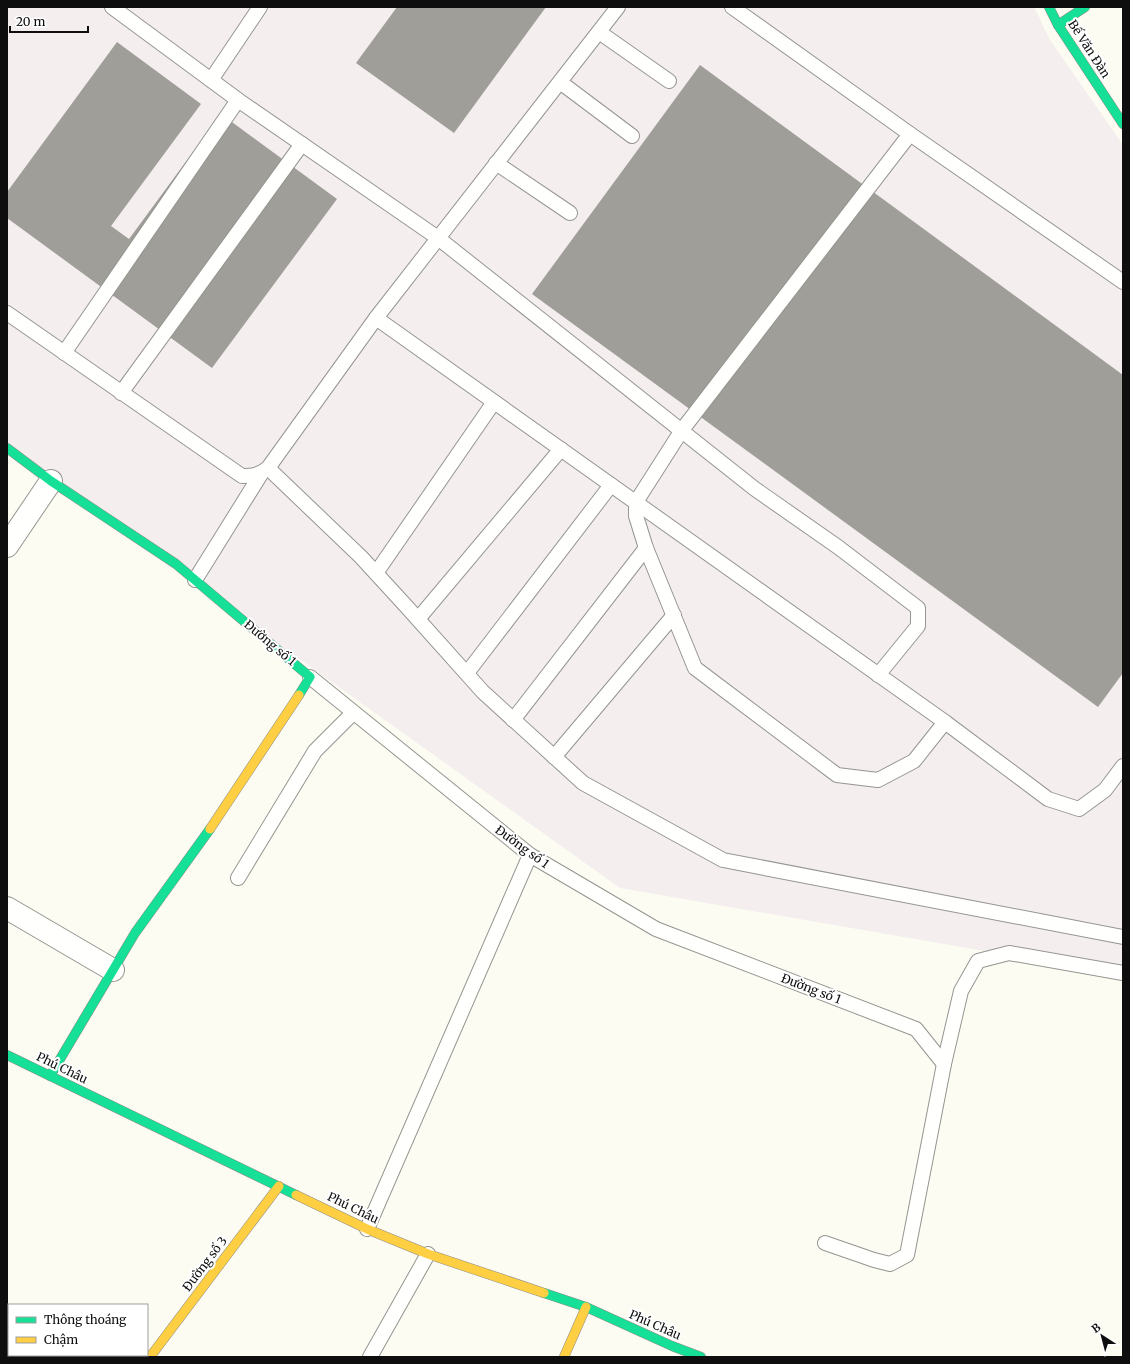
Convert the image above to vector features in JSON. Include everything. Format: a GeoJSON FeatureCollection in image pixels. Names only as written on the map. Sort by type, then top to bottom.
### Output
{"type":"FeatureCollection","features":[{"type":"Feature","properties":{"kind":"street","name":"Bế Văn Đàn"},"geometry":{"type":"LineString","coordinates":[[1049,7],[1058,25],[1123,124]]}},
{"type":"Feature","properties":{"kind":"street"},"geometry":{"type":"LineString","coordinates":[[1058,25],[1085,7]]}},
{"type":"Feature","properties":{"kind":"street","name":"Đường số 1"},"geometry":{"type":"LineString","coordinates":[[7,448],[51,481],[176,564],[310,677]]}},
{"type":"Feature","properties":{"kind":"street"},"geometry":{"type":"LineString","coordinates":[[7,546],[51,481]]}},
{"type":"Feature","properties":{"kind":"street"},"geometry":{"type":"LineString","coordinates":[[50,1076],[135,932],[215,822],[310,677]]}},
{"type":"Feature","properties":{"kind":"street"},"geometry":{"type":"LineString","coordinates":[[7,908],[112,970]]}},
{"type":"Feature","properties":{"kind":"street","name":"Phú Châu"},"geometry":{"type":"LineString","coordinates":[[7,1055],[367,1229],[428,1254],[586,1307],[669,1352],[701,1357]]}},
{"type":"Feature","properties":{"kind":"street","name":"Đường số 3"},"geometry":{"type":"LineString","coordinates":[[150,1357],[279,1186]]}},
{"type":"Feature","properties":{"kind":"street"},"geometry":{"type":"LineString","coordinates":[[564,1357],[586,1307]]}},
{"type":"Feature","properties":{"kind":"lane"},"geometry":{"type":"LineString","coordinates":[[112,7],[238,100],[438,238],[755,489],[838,547],[918,608],[918,626],[878,674]]}},
{"type":"Feature","properties":{"kind":"lane"},"geometry":{"type":"LineString","coordinates":[[211,80],[260,7]]}},
{"type":"Feature","properties":{"kind":"lane"},"geometry":{"type":"LineString","coordinates":[[195,580],[265,471],[376,318],[618,7]]}},
{"type":"Feature","properties":{"kind":"lane"},"geometry":{"type":"LineString","coordinates":[[732,7],[910,134],[1123,282]]}},
{"type":"Feature","properties":{"kind":"lane"},"geometry":{"type":"LineString","coordinates":[[599,32],[669,80]]}},
{"type":"Feature","properties":{"kind":"lane"},"geometry":{"type":"LineString","coordinates":[[560,82],[632,136]]}},
{"type":"Feature","properties":{"kind":"lane"},"geometry":{"type":"LineString","coordinates":[[64,353],[238,100]]}},
{"type":"Feature","properties":{"kind":"lane"},"geometry":{"type":"LineString","coordinates":[[910,134],[682,430],[636,502],[636,516],[646,548],[695,668],[837,775],[878,780],[914,761],[945,722]]}},
{"type":"Feature","properties":{"kind":"lane"},"geometry":{"type":"LineString","coordinates":[[121,393],[302,144]]}},
{"type":"Feature","properties":{"kind":"lane"},"geometry":{"type":"LineString","coordinates":[[496,163],[570,213]]}},
{"type":"Feature","properties":{"kind":"lane"},"geometry":{"type":"LineString","coordinates":[[7,313],[242,476],[254,476],[265,471]]}},
{"type":"Feature","properties":{"kind":"lane"},"geometry":{"type":"LineString","coordinates":[[376,318],[878,674],[1048,799],[1079,809],[1105,790],[1123,766]]}},
{"type":"Feature","properties":{"kind":"lane"},"geometry":{"type":"LineString","coordinates":[[376,573],[494,402]]}},
{"type":"Feature","properties":{"kind":"lane"},"geometry":{"type":"LineString","coordinates":[[418,619],[561,449]]}},
{"type":"Feature","properties":{"kind":"lane"},"geometry":{"type":"LineString","coordinates":[[265,471],[361,556],[483,692],[583,783],[723,860],[1123,937]]}},
{"type":"Feature","properties":{"kind":"lane"},"geometry":{"type":"LineString","coordinates":[[467,674],[611,485]]}},
{"type":"Feature","properties":{"kind":"lane"},"geometry":{"type":"LineString","coordinates":[[513,720],[646,548]]}},
{"type":"Feature","properties":{"kind":"lane"},"geometry":{"type":"LineString","coordinates":[[554,757],[674,615]]}},
{"type":"Feature","properties":{"kind":"lane","name":"Đường số 1"},"geometry":{"type":"LineString","coordinates":[[310,677],[530,856],[656,929],[916,1028],[944,1064]]}},
{"type":"Feature","properties":{"kind":"lane"},"geometry":{"type":"LineString","coordinates":[[238,878],[315,751],[353,712]]}},
{"type":"Feature","properties":{"kind":"lane"},"geometry":{"type":"LineString","coordinates":[[367,1229],[530,856]]}},
{"type":"Feature","properties":{"kind":"lane"},"geometry":{"type":"LineString","coordinates":[[825,1243],[890,1264],[907,1255],[944,1064],[961,991],[978,961],[1010,953],[1123,973]]}},
{"type":"Feature","properties":{"kind":"lane"},"geometry":{"type":"LineString","coordinates":[[370,1357],[428,1254]]}},
{"type":"Feature","properties":{"kind":"shaded area"},"geometry":{"type":"Polygon","coordinates":[[[7,7],[1034,7],[1050,40],[1123,145],[1123,975],[620,888],[7,450],[7,7]]]}},
{"type":"Feature","properties":{"kind":"building"},"geometry":{"type":"Polygon","coordinates":[[[397,7],[546,7],[454,133],[356,63],[397,7]]]}},
{"type":"Feature","properties":{"kind":"building"},"geometry":{"type":"Polygon","coordinates":[[[117,42],[201,104],[111,226],[129,239],[221,114],[337,199],[212,368],[7,218],[7,192],[117,42]]]}},
{"type":"Feature","properties":{"kind":"building"},"geometry":{"type":"Polygon","coordinates":[[[700,65],[1123,375],[1123,673],[1098,707],[532,294],[700,65]]]}},
{"type":"Feature","properties":{"kind":"traffic: fast"},"geometry":{"type":"LineString","coordinates":[[1049,7],[1058,25],[1123,124]]}},
{"type":"Feature","properties":{"kind":"traffic: fast"},"geometry":{"type":"LineString","coordinates":[[1058,25],[1085,7]]}},
{"type":"Feature","properties":{"kind":"traffic: fast"},"geometry":{"type":"LineString","coordinates":[[7,448],[51,481],[176,564],[310,677],[299,695]]}},
{"type":"Feature","properties":{"kind":"traffic: fast"},"geometry":{"type":"LineString","coordinates":[[50,1076],[135,933],[210,829]]}},
{"type":"Feature","properties":{"kind":"traffic: fast"},"geometry":{"type":"LineString","coordinates":[[7,1055],[296,1195]]}},
{"type":"Feature","properties":{"kind":"traffic: fast"},"geometry":{"type":"LineString","coordinates":[[544,1293],[586,1307],[672,1346],[701,1357]]}},
{"type":"Feature","properties":{"kind":"traffic: slow"},"geometry":{"type":"LineString","coordinates":[[210,829],[299,695]]}},
{"type":"Feature","properties":{"kind":"traffic: slow"},"geometry":{"type":"LineString","coordinates":[[150,1357],[279,1186]]}},
{"type":"Feature","properties":{"kind":"traffic: slow"},"geometry":{"type":"LineString","coordinates":[[296,1195],[367,1229],[428,1254],[544,1293]]}},
{"type":"Feature","properties":{"kind":"traffic: slow"},"geometry":{"type":"LineString","coordinates":[[564,1357],[586,1307]]}}]}
